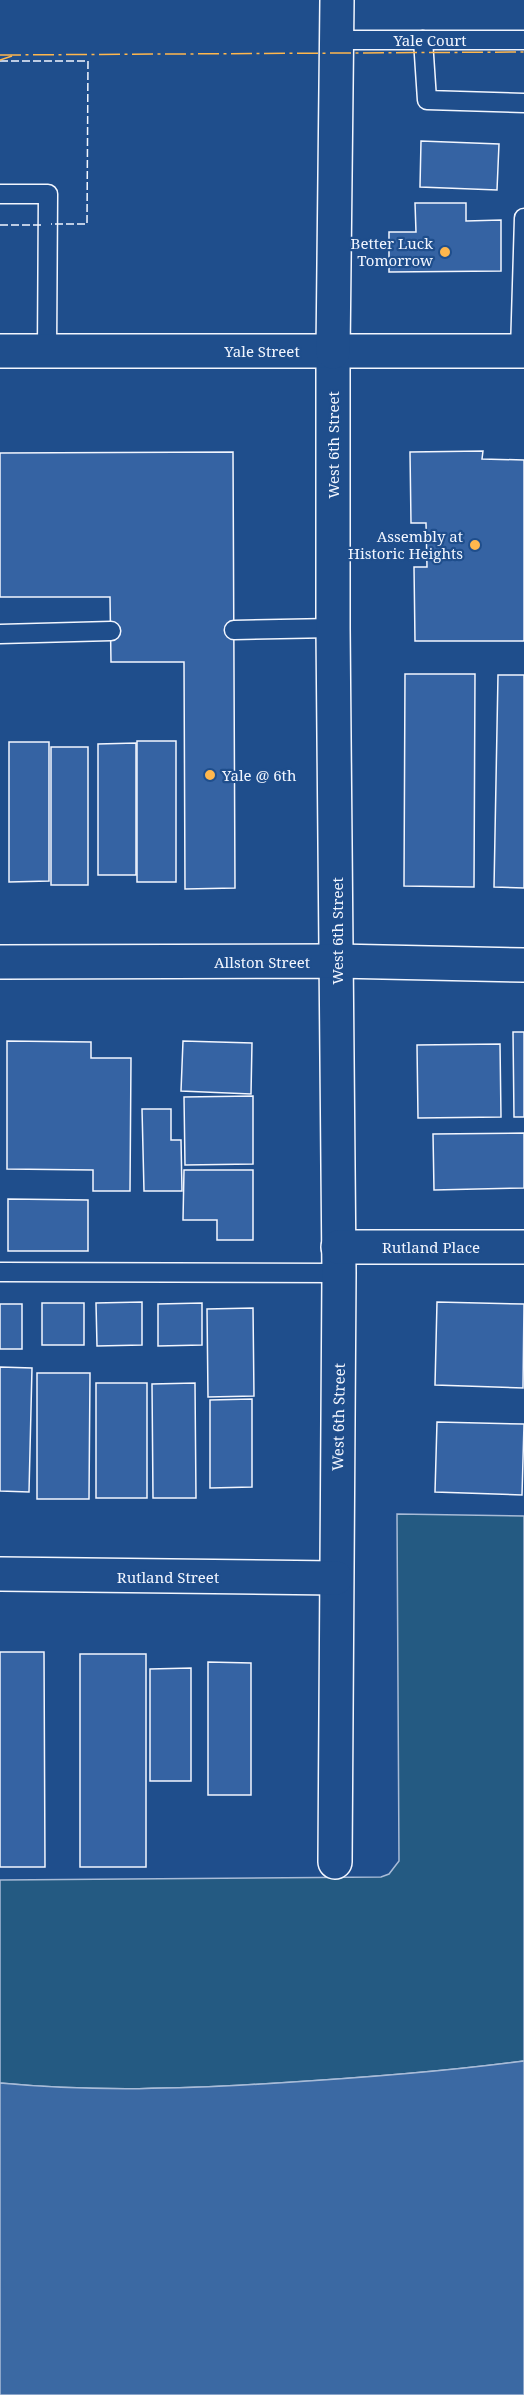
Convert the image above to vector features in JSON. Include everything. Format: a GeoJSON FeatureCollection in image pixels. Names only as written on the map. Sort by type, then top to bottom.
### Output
{"type":"FeatureCollection","features":[{"type":"Feature","properties":{"kind":"street","name":"West 6th Street"},"geometry":{"type":"LineString","coordinates":[[335,1862],[339,1260],[333,628],[333,352],[337,0]]}},
{"type":"Feature","properties":{"kind":"street","name":"Yale Street"},"geometry":{"type":"LineString","coordinates":[[0,351],[522,351]]}},
{"type":"Feature","properties":{"kind":"street","name":"Allston Street"},"geometry":{"type":"LineString","coordinates":[[0,962],[337,962],[524,965]]}},
{"type":"Feature","properties":{"kind":"street","name":"Rutland Place"},"geometry":{"type":"LineString","coordinates":[[339,1260],[524,1247]]}},
{"type":"Feature","properties":{"kind":"street","name":"Rutland Street"},"geometry":{"type":"LineString","coordinates":[[0,1574],[336,1578]]}},
{"type":"Feature","properties":{"kind":"lane","name":"Yale Court"},"geometry":{"type":"LineString","coordinates":[[337,40],[524,40]]}},
{"type":"Feature","properties":{"kind":"lane"},"geometry":{"type":"LineString","coordinates":[[423,40],[427,100],[524,103]]}},
{"type":"Feature","properties":{"kind":"lane"},"geometry":{"type":"LineString","coordinates":[[0,194],[48,194],[47,351]]}},
{"type":"Feature","properties":{"kind":"lane"},"geometry":{"type":"LineString","coordinates":[[522,351],[524,218]]}},
{"type":"Feature","properties":{"kind":"lane"},"geometry":{"type":"LineString","coordinates":[[234,630],[333,628]]}},
{"type":"Feature","properties":{"kind":"lane"},"geometry":{"type":"LineString","coordinates":[[0,634],[111,631]]}},
{"type":"Feature","properties":{"kind":"lane"},"geometry":{"type":"LineString","coordinates":[[0,1272],[339,1260]]}},
{"type":"Feature","properties":{"kind":"shaded area"},"geometry":{"type":"Polygon","coordinates":[[[397,1514],[524,1516],[524,2061],[401,2074],[208,2087],[104,2089],[0,2083],[0,1880],[381,1877],[389,1874],[399,1861],[397,1514]]]}},
{"type":"Feature","properties":{"kind":"shaded area"},"geometry":{"type":"Polygon","coordinates":[[[524,2061],[524,2395],[0,2395],[0,2083],[104,2089],[208,2087],[401,2074],[524,2061]]]}},
{"type":"Feature","properties":{"kind":"building"},"geometry":{"type":"Polygon","coordinates":[[[421,141],[499,144],[497,190],[420,187],[421,141]]]}},
{"type":"Feature","properties":{"kind":"building","name":"Better Luck Tomorrow"},"geometry":{"type":"Polygon","coordinates":[[[415,203],[466,203],[466,221],[501,220],[501,271],[389,272],[389,232],[416,232],[415,203]]]}},
{"type":"Feature","properties":{"kind":"building","name":"Assembly at Historic Heights"},"geometry":{"type":"Polygon","coordinates":[[[483,451],[482,459],[524,460],[524,641],[415,641],[414,567],[427,567],[426,523],[411,523],[410,452],[483,451]]]}},
{"type":"Feature","properties":{"kind":"building","name":"Yale @ 6th"},"geometry":{"type":"Polygon","coordinates":[[[233,452],[235,888],[185,889],[184,662],[111,662],[110,597],[0,597],[0,453],[233,452]]]}},
{"type":"Feature","properties":{"kind":"building"},"geometry":{"type":"Polygon","coordinates":[[[405,674],[475,674],[474,887],[404,886],[405,674]]]}},
{"type":"Feature","properties":{"kind":"building"},"geometry":{"type":"Polygon","coordinates":[[[498,675],[524,675],[524,888],[494,887],[498,675]]]}},
{"type":"Feature","properties":{"kind":"building"},"geometry":{"type":"Polygon","coordinates":[[[137,741],[176,741],[176,882],[137,882],[137,741]]]}},
{"type":"Feature","properties":{"kind":"building"},"geometry":{"type":"Polygon","coordinates":[[[9,742],[49,742],[49,881],[9,882],[9,742]]]}},
{"type":"Feature","properties":{"kind":"building"},"geometry":{"type":"Polygon","coordinates":[[[136,743],[136,875],[98,875],[98,744],[136,743]]]}},
{"type":"Feature","properties":{"kind":"building"},"geometry":{"type":"Polygon","coordinates":[[[51,747],[88,747],[88,885],[51,885],[51,747]]]}},
{"type":"Feature","properties":{"kind":"building"},"geometry":{"type":"Polygon","coordinates":[[[513,1032],[524,1032],[524,1117],[514,1117],[513,1032]]]}},
{"type":"Feature","properties":{"kind":"building"},"geometry":{"type":"Polygon","coordinates":[[[7,1041],[91,1042],[91,1058],[131,1058],[130,1191],[93,1191],[93,1170],[7,1169],[7,1041]]]}},
{"type":"Feature","properties":{"kind":"building"},"geometry":{"type":"Polygon","coordinates":[[[183,1041],[252,1043],[251,1094],[181,1091],[183,1041]]]}},
{"type":"Feature","properties":{"kind":"building"},"geometry":{"type":"Polygon","coordinates":[[[500,1044],[501,1117],[418,1118],[417,1045],[500,1044]]]}},
{"type":"Feature","properties":{"kind":"building"},"geometry":{"type":"Polygon","coordinates":[[[253,1096],[253,1164],[185,1165],[184,1097],[253,1096]]]}},
{"type":"Feature","properties":{"kind":"building"},"geometry":{"type":"Polygon","coordinates":[[[142,1109],[171,1109],[171,1140],[181,1140],[182,1191],[144,1191],[142,1109]]]}},
{"type":"Feature","properties":{"kind":"building"},"geometry":{"type":"Polygon","coordinates":[[[524,1133],[524,1188],[434,1190],[433,1134],[524,1133]]]}},
{"type":"Feature","properties":{"kind":"building"},"geometry":{"type":"Polygon","coordinates":[[[184,1170],[253,1170],[253,1240],[217,1240],[217,1220],[183,1220],[184,1170]]]}},
{"type":"Feature","properties":{"kind":"building"},"geometry":{"type":"Polygon","coordinates":[[[8,1199],[88,1200],[88,1251],[8,1251],[8,1199]]]}},
{"type":"Feature","properties":{"kind":"building"},"geometry":{"type":"Polygon","coordinates":[[[142,1302],[142,1345],[97,1346],[96,1303],[142,1302]]]}},
{"type":"Feature","properties":{"kind":"building"},"geometry":{"type":"Polygon","coordinates":[[[437,1302],[524,1304],[523,1388],[435,1385],[437,1302]]]}},
{"type":"Feature","properties":{"kind":"building"},"geometry":{"type":"Polygon","coordinates":[[[42,1303],[84,1303],[84,1345],[42,1345],[42,1303]]]}},
{"type":"Feature","properties":{"kind":"building"},"geometry":{"type":"Polygon","coordinates":[[[202,1303],[202,1345],[158,1346],[158,1304],[202,1303]]]}},
{"type":"Feature","properties":{"kind":"building"},"geometry":{"type":"Polygon","coordinates":[[[0,1304],[22,1304],[22,1349],[0,1349],[0,1304]]]}},
{"type":"Feature","properties":{"kind":"building"},"geometry":{"type":"Polygon","coordinates":[[[253,1308],[254,1396],[208,1397],[207,1309],[253,1308]]]}},
{"type":"Feature","properties":{"kind":"building"},"geometry":{"type":"Polygon","coordinates":[[[0,1367],[32,1368],[29,1492],[0,1491],[0,1367]]]}},
{"type":"Feature","properties":{"kind":"building"},"geometry":{"type":"Polygon","coordinates":[[[37,1373],[90,1373],[89,1499],[37,1499],[37,1373]]]}},
{"type":"Feature","properties":{"kind":"building"},"geometry":{"type":"Polygon","coordinates":[[[96,1383],[147,1383],[147,1498],[96,1498],[96,1383]]]}},
{"type":"Feature","properties":{"kind":"building"},"geometry":{"type":"Polygon","coordinates":[[[195,1383],[196,1498],[153,1498],[152,1384],[195,1383]]]}},
{"type":"Feature","properties":{"kind":"building"},"geometry":{"type":"Polygon","coordinates":[[[252,1399],[252,1487],[210,1488],[210,1400],[252,1399]]]}},
{"type":"Feature","properties":{"kind":"building"},"geometry":{"type":"Polygon","coordinates":[[[437,1422],[524,1424],[522,1495],[435,1492],[437,1422]]]}},
{"type":"Feature","properties":{"kind":"building"},"geometry":{"type":"Polygon","coordinates":[[[0,1652],[44,1652],[45,1867],[0,1867],[0,1652]]]}},
{"type":"Feature","properties":{"kind":"building"},"geometry":{"type":"Polygon","coordinates":[[[80,1654],[146,1654],[146,1867],[80,1867],[80,1654]]]}},
{"type":"Feature","properties":{"kind":"building"},"geometry":{"type":"Polygon","coordinates":[[[208,1662],[251,1663],[251,1795],[208,1795],[208,1662]]]}},
{"type":"Feature","properties":{"kind":"building"},"geometry":{"type":"Polygon","coordinates":[[[191,1668],[191,1781],[150,1781],[150,1669],[191,1668]]]}},
{"type":"Feature","properties":{"kind":"fence"},"geometry":{"type":"LineString","coordinates":[[0,61],[88,61],[87,224],[51,224]]}},
{"type":"Feature","properties":{"kind":"fence"},"geometry":{"type":"LineString","coordinates":[[0,225],[42,225]]}},
{"type":"Feature","properties":{"kind":"power"},"geometry":{"type":"LineString","coordinates":[[0,55],[524,52]]}},
{"type":"Feature","properties":{"kind":"power"},"geometry":{"type":"LineString","coordinates":[[0,60],[12,56]]}},
{"type":"Feature","properties":{"kind":"place","name":"Better Luck Tomorrow"},"geometry":{"type":"Point","coordinates":[445,252]}},
{"type":"Feature","properties":{"kind":"place","name":"Assembly at Historic Heights"},"geometry":{"type":"Point","coordinates":[475,545]}},
{"type":"Feature","properties":{"kind":"place","name":"Yale @ 6th"},"geometry":{"type":"Point","coordinates":[210,775]}}]}
